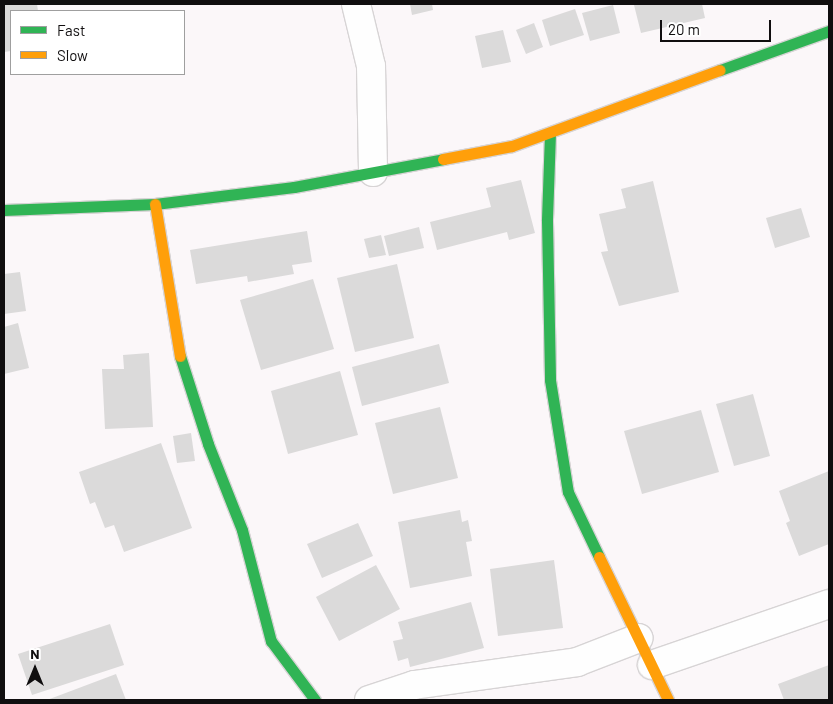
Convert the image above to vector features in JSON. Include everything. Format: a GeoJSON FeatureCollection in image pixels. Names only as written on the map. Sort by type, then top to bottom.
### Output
{"type":"FeatureCollection","features":[{"type":"Feature","properties":{"kind":"street"},"geometry":{"type":"LineString","coordinates":[[356,4],[371,66],[373,172]]}},
{"type":"Feature","properties":{"kind":"street"},"geometry":{"type":"LineString","coordinates":[[4,210],[155,204],[294,187],[512,146],[829,31]]}},
{"type":"Feature","properties":{"kind":"street"},"geometry":{"type":"LineString","coordinates":[[550,133],[546,221],[550,380],[568,492],[668,700]]}},
{"type":"Feature","properties":{"kind":"street"},"geometry":{"type":"LineString","coordinates":[[155,204],[179,354],[208,444],[242,530],[271,641],[315,700]]}},
{"type":"Feature","properties":{"kind":"street"},"geometry":{"type":"LineString","coordinates":[[652,665],[829,604]]}},
{"type":"Feature","properties":{"kind":"street"},"geometry":{"type":"LineString","coordinates":[[370,700],[414,685],[577,662],[639,638]]}},
{"type":"Feature","properties":{"kind":"building"},"geometry":{"type":"Polygon","coordinates":[[[4,4],[37,4],[38,10],[10,10],[10,51],[4,52],[4,4]]]}},
{"type":"Feature","properties":{"kind":"building"},"geometry":{"type":"Polygon","coordinates":[[[410,4],[432,4],[433,10],[412,15],[410,4]]]}},
{"type":"Feature","properties":{"kind":"building"},"geometry":{"type":"Polygon","coordinates":[[[702,4],[705,18],[641,33],[634,5],[702,4]]]}},
{"type":"Feature","properties":{"kind":"building"},"geometry":{"type":"Polygon","coordinates":[[[613,5],[620,33],[590,41],[582,13],[613,5]]]}},
{"type":"Feature","properties":{"kind":"building"},"geometry":{"type":"Polygon","coordinates":[[[575,9],[584,35],[550,46],[542,20],[575,9]]]}},
{"type":"Feature","properties":{"kind":"building"},"geometry":{"type":"Polygon","coordinates":[[[534,23],[543,47],[526,54],[516,30],[534,23]]]}},
{"type":"Feature","properties":{"kind":"building"},"geometry":{"type":"Polygon","coordinates":[[[503,30],[511,62],[482,68],[475,36],[503,30]]]}},
{"type":"Feature","properties":{"kind":"building"},"geometry":{"type":"Polygon","coordinates":[[[521,180],[535,233],[509,240],[507,232],[437,250],[430,222],[491,207],[486,188],[521,180]]]}},
{"type":"Feature","properties":{"kind":"building"},"geometry":{"type":"Polygon","coordinates":[[[653,181],[679,292],[619,306],[601,252],[608,251],[599,214],[626,208],[621,189],[653,181]]]}},
{"type":"Feature","properties":{"kind":"building"},"geometry":{"type":"Polygon","coordinates":[[[801,208],[810,237],[775,248],[766,218],[801,208]]]}},
{"type":"Feature","properties":{"kind":"building"},"geometry":{"type":"Polygon","coordinates":[[[419,227],[424,248],[389,256],[384,236],[419,227]]]}},
{"type":"Feature","properties":{"kind":"building"},"geometry":{"type":"Polygon","coordinates":[[[307,231],[312,262],[292,265],[294,274],[248,282],[247,276],[196,284],[190,250],[307,231]]]}},
{"type":"Feature","properties":{"kind":"building"},"geometry":{"type":"Polygon","coordinates":[[[381,235],[386,255],[369,258],[364,239],[381,235]]]}},
{"type":"Feature","properties":{"kind":"building"},"geometry":{"type":"Polygon","coordinates":[[[397,264],[414,338],[355,352],[337,278],[397,264]]]}},
{"type":"Feature","properties":{"kind":"building"},"geometry":{"type":"Polygon","coordinates":[[[20,272],[26,311],[4,314],[4,274],[20,272]]]}},
{"type":"Feature","properties":{"kind":"building"},"geometry":{"type":"Polygon","coordinates":[[[313,279],[334,349],[261,370],[240,300],[313,279]]]}},
{"type":"Feature","properties":{"kind":"building"},"geometry":{"type":"Polygon","coordinates":[[[18,323],[29,368],[4,374],[4,327],[18,323]]]}},
{"type":"Feature","properties":{"kind":"building"},"geometry":{"type":"Polygon","coordinates":[[[439,344],[449,383],[362,406],[352,367],[439,344]]]}},
{"type":"Feature","properties":{"kind":"building"},"geometry":{"type":"Polygon","coordinates":[[[149,353],[153,427],[105,429],[102,369],[124,369],[123,355],[149,353]]]}},
{"type":"Feature","properties":{"kind":"building"},"geometry":{"type":"Polygon","coordinates":[[[340,371],[358,435],[288,454],[271,391],[340,371]]]}},
{"type":"Feature","properties":{"kind":"building"},"geometry":{"type":"Polygon","coordinates":[[[753,394],[770,456],[734,466],[716,404],[753,394]]]}},
{"type":"Feature","properties":{"kind":"building"},"geometry":{"type":"Polygon","coordinates":[[[440,407],[458,478],[393,494],[375,423],[440,407]]]}},
{"type":"Feature","properties":{"kind":"building"},"geometry":{"type":"Polygon","coordinates":[[[701,410],[719,472],[642,494],[624,431],[701,410]]]}},
{"type":"Feature","properties":{"kind":"building"},"geometry":{"type":"Polygon","coordinates":[[[191,433],[195,461],[177,463],[173,436],[191,433]]]}},
{"type":"Feature","properties":{"kind":"building"},"geometry":{"type":"Polygon","coordinates":[[[161,443],[192,528],[124,552],[114,525],[105,528],[95,502],[90,504],[79,472],[161,443]]]}},
{"type":"Feature","properties":{"kind":"building"},"geometry":{"type":"Polygon","coordinates":[[[829,471],[829,544],[799,556],[786,523],[790,521],[779,491],[829,471]]]}},
{"type":"Feature","properties":{"kind":"building"},"geometry":{"type":"Polygon","coordinates":[[[460,510],[462,522],[468,520],[472,541],[466,542],[472,576],[410,588],[398,522],[460,510]]]}},
{"type":"Feature","properties":{"kind":"building"},"geometry":{"type":"Polygon","coordinates":[[[358,523],[373,556],[322,578],[307,544],[358,523]]]}},
{"type":"Feature","properties":{"kind":"building"},"geometry":{"type":"Polygon","coordinates":[[[554,560],[563,628],[498,636],[490,569],[554,560]]]}},
{"type":"Feature","properties":{"kind":"building"},"geometry":{"type":"Polygon","coordinates":[[[376,565],[400,609],[339,641],[316,597],[376,565]]]}},
{"type":"Feature","properties":{"kind":"building"},"geometry":{"type":"Polygon","coordinates":[[[471,602],[484,648],[410,667],[408,658],[398,661],[393,641],[403,639],[398,622],[471,602]]]}},
{"type":"Feature","properties":{"kind":"building"},"geometry":{"type":"Polygon","coordinates":[[[110,624],[124,665],[32,695],[18,654],[110,624]]]}},
{"type":"Feature","properties":{"kind":"building"},"geometry":{"type":"Polygon","coordinates":[[[829,665],[829,700],[784,700],[778,684],[829,665]]]}},
{"type":"Feature","properties":{"kind":"building"},"geometry":{"type":"Polygon","coordinates":[[[116,674],[126,700],[47,700],[116,674]]]}},
{"type":"Feature","properties":{"kind":"traffic: fast"},"geometry":{"type":"LineString","coordinates":[[720,70],[829,31]]}},
{"type":"Feature","properties":{"kind":"traffic: fast"},"geometry":{"type":"LineString","coordinates":[[550,133],[547,221],[550,380],[568,492],[599,557]]}},
{"type":"Feature","properties":{"kind":"traffic: fast"},"geometry":{"type":"LineString","coordinates":[[4,210],[155,204],[294,187],[443,159]]}},
{"type":"Feature","properties":{"kind":"traffic: fast"},"geometry":{"type":"LineString","coordinates":[[180,356],[208,444],[242,530],[271,641],[315,700]]}},
{"type":"Feature","properties":{"kind":"traffic: slow"},"geometry":{"type":"LineString","coordinates":[[443,159],[512,146],[720,70]]}},
{"type":"Feature","properties":{"kind":"traffic: slow"},"geometry":{"type":"LineString","coordinates":[[155,204],[180,356]]}},
{"type":"Feature","properties":{"kind":"traffic: slow"},"geometry":{"type":"LineString","coordinates":[[599,557],[668,700]]}}]}
